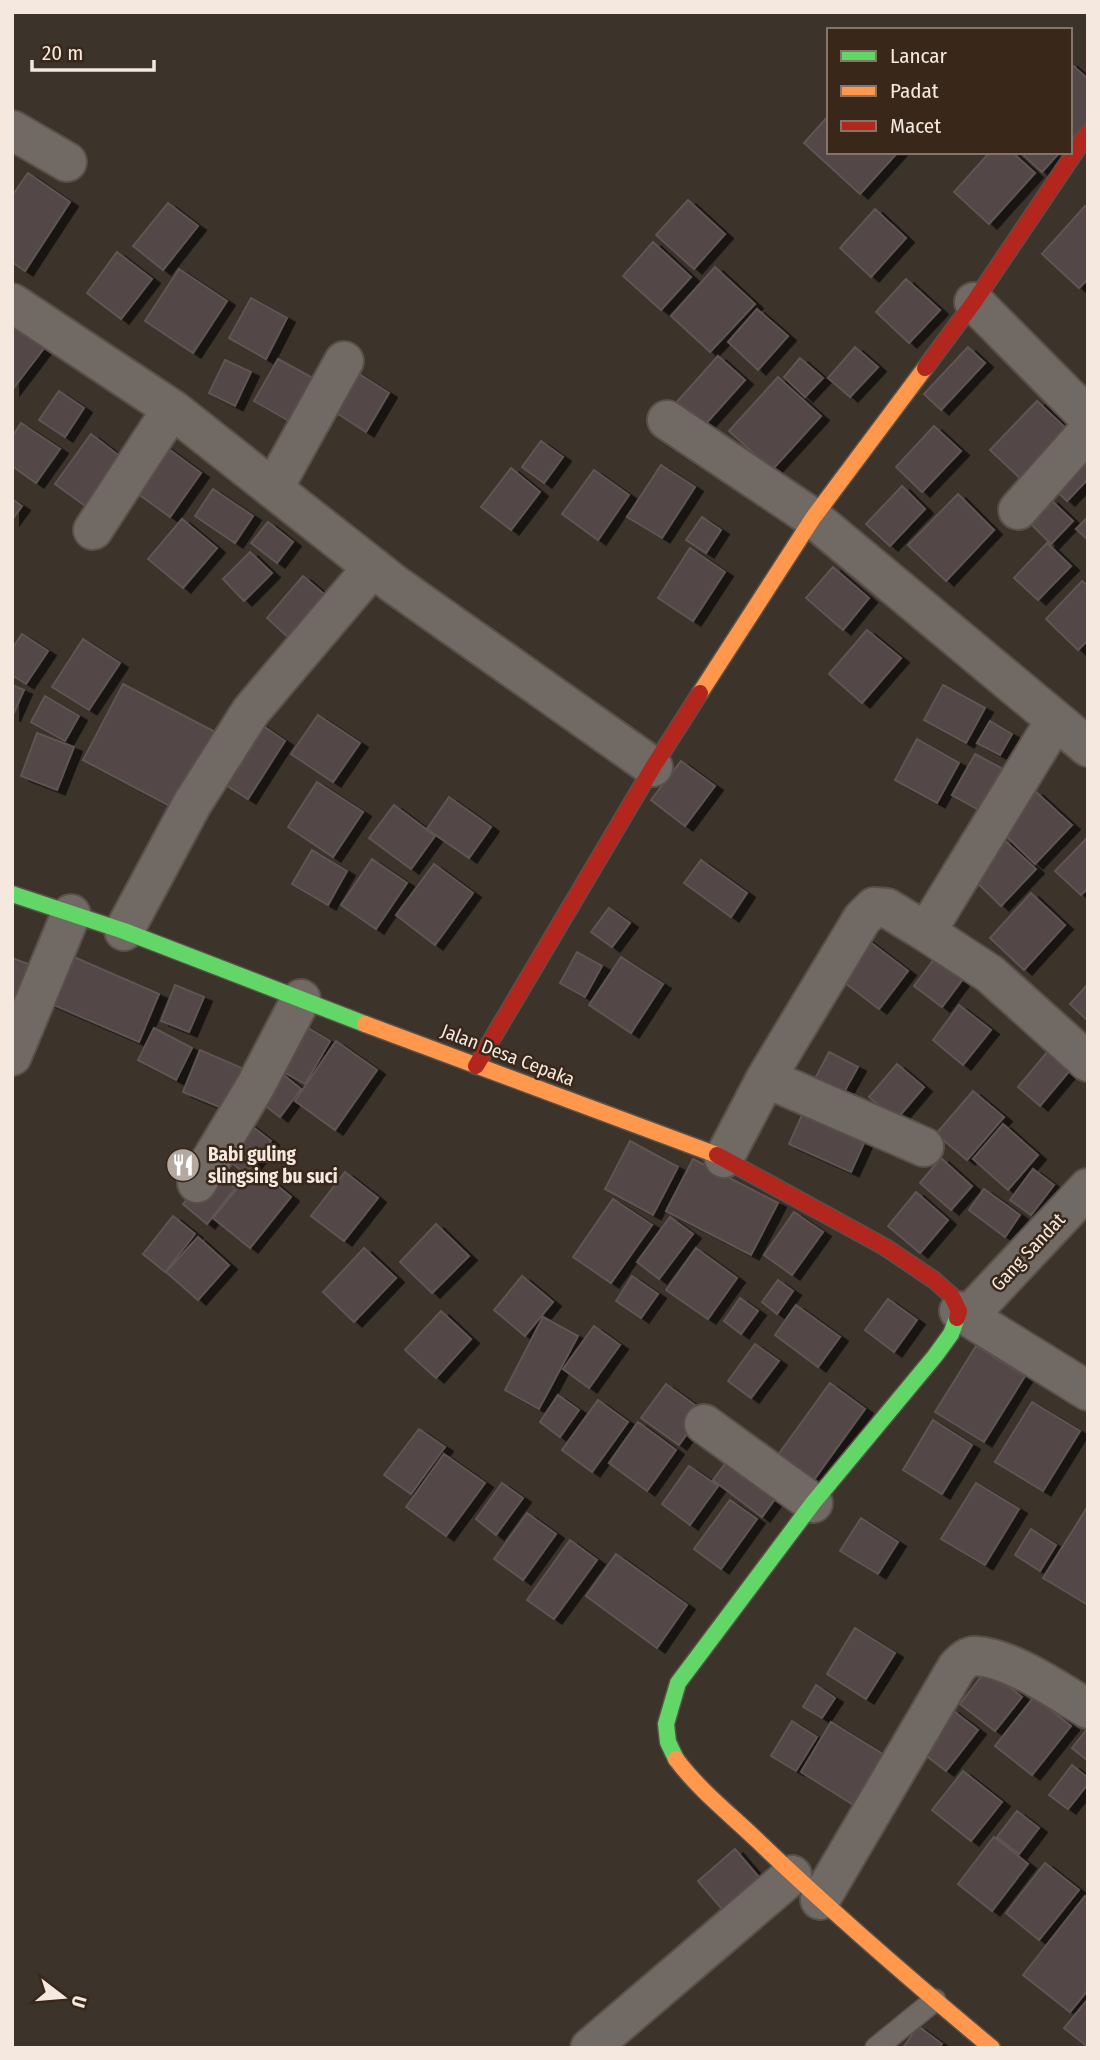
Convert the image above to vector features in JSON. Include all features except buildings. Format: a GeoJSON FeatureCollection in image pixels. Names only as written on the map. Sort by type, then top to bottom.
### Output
{"type":"FeatureCollection","features":[{"type":"Feature","properties":{"kind":"street"},"geometry":{"type":"LineString","coordinates":[[12,130],[67,162]]}},
{"type":"Feature","properties":{"kind":"street"},"geometry":{"type":"LineString","coordinates":[[476,1066],[653,767],[813,518],[974,302],[1088,133]]}},
{"type":"Feature","properties":{"kind":"street"},"geometry":{"type":"LineString","coordinates":[[974,302],[1088,417]]}},
{"type":"Feature","properties":{"kind":"street"},"geometry":{"type":"LineString","coordinates":[[12,303],[172,409],[394,584],[653,767]]}},
{"type":"Feature","properties":{"kind":"street"},"geometry":{"type":"LineString","coordinates":[[273,489],[344,361]]}},
{"type":"Feature","properties":{"kind":"street"},"geometry":{"type":"LineString","coordinates":[[93,530],[172,409]]}},
{"type":"Feature","properties":{"kind":"street"},"geometry":{"type":"LineString","coordinates":[[667,420],[813,518],[1088,747]]}},
{"type":"Feature","properties":{"kind":"street"},"geometry":{"type":"LineString","coordinates":[[1018,510],[1088,431]]}},
{"type":"Feature","properties":{"kind":"street"},"geometry":{"type":"LineString","coordinates":[[124,931],[192,804],[251,710],[373,567]]}},
{"type":"Feature","properties":{"kind":"street"},"geometry":{"type":"LineString","coordinates":[[926,932],[1055,721]]}},
{"type":"Feature","properties":{"kind":"street","name":"Jalan Desa Cepaka"},"geometry":{"type":"LineString","coordinates":[[12,894],[124,931],[724,1158],[885,1247],[934,1280],[951,1295],[964,1313]]}},
{"type":"Feature","properties":{"kind":"street"},"geometry":{"type":"LineString","coordinates":[[724,1158],[766,1078],[862,919],[874,907],[887,908],[990,974],[1088,1062]]}},
{"type":"Feature","properties":{"kind":"street"},"geometry":{"type":"LineString","coordinates":[[12,1056],[71,914]]}},
{"type":"Feature","properties":{"kind":"street"},"geometry":{"type":"LineString","coordinates":[[197,1183],[256,1085],[301,999]]}},
{"type":"Feature","properties":{"kind":"street"},"geometry":{"type":"LineString","coordinates":[[766,1078],[924,1147]]}},
{"type":"Feature","properties":{"kind":"street","name":"Gang Sandat"},"geometry":{"type":"LineString","coordinates":[[964,1313],[1088,1188]]}},
{"type":"Feature","properties":{"kind":"street"},"geometry":{"type":"LineString","coordinates":[[992,2048],[792,1875],[688,1773],[671,1749],[666,1721],[670,1701],[678,1683],[813,1503],[935,1356],[964,1313],[1088,1391]]}},
{"type":"Feature","properties":{"kind":"street"},"geometry":{"type":"LineString","coordinates":[[704,1424],[813,1503]]}},
{"type":"Feature","properties":{"kind":"street"},"geometry":{"type":"LineString","coordinates":[[820,1900],[957,1667],[965,1658],[975,1656],[1007,1664],[1088,1709]]}},
{"type":"Feature","properties":{"kind":"street"},"geometry":{"type":"LineString","coordinates":[[590,2048],[792,1875]]}},
{"type":"Feature","properties":{"kind":"lane"},"geometry":{"type":"LineString","coordinates":[[876,2048],[935,2000]]}},
{"type":"Feature","properties":{"kind":"traffic: fast"},"geometry":{"type":"LineString","coordinates":[[12,894],[124,931],[365,1024]]}},
{"type":"Feature","properties":{"kind":"traffic: fast"},"geometry":{"type":"LineString","coordinates":[[676,1759],[668,1742],[666,1724],[678,1683],[813,1503],[935,1356],[951,1334],[957,1318]]}},
{"type":"Feature","properties":{"kind":"traffic: slow"},"geometry":{"type":"LineString","coordinates":[[700,693],[813,518],[925,368]]}},
{"type":"Feature","properties":{"kind":"traffic: slow"},"geometry":{"type":"LineString","coordinates":[[365,1024],[717,1155]]}},
{"type":"Feature","properties":{"kind":"traffic: slow"},"geometry":{"type":"LineString","coordinates":[[676,1759],[705,1792],[816,1895],[992,2048]]}},
{"type":"Feature","properties":{"kind":"traffic: jam"},"geometry":{"type":"LineString","coordinates":[[925,368],[974,302],[1088,133]]}},
{"type":"Feature","properties":{"kind":"traffic: jam"},"geometry":{"type":"LineString","coordinates":[[476,1066],[653,767],[700,693]]}},
{"type":"Feature","properties":{"kind":"traffic: jam"},"geometry":{"type":"LineString","coordinates":[[717,1155],[885,1247],[934,1280],[951,1295],[959,1311],[957,1318]]}},
{"type":"Feature","properties":{"kind":"place","name":"Babi guling slingsing bu suci"},"geometry":{"type":"Point","coordinates":[183,1165]}}]}
